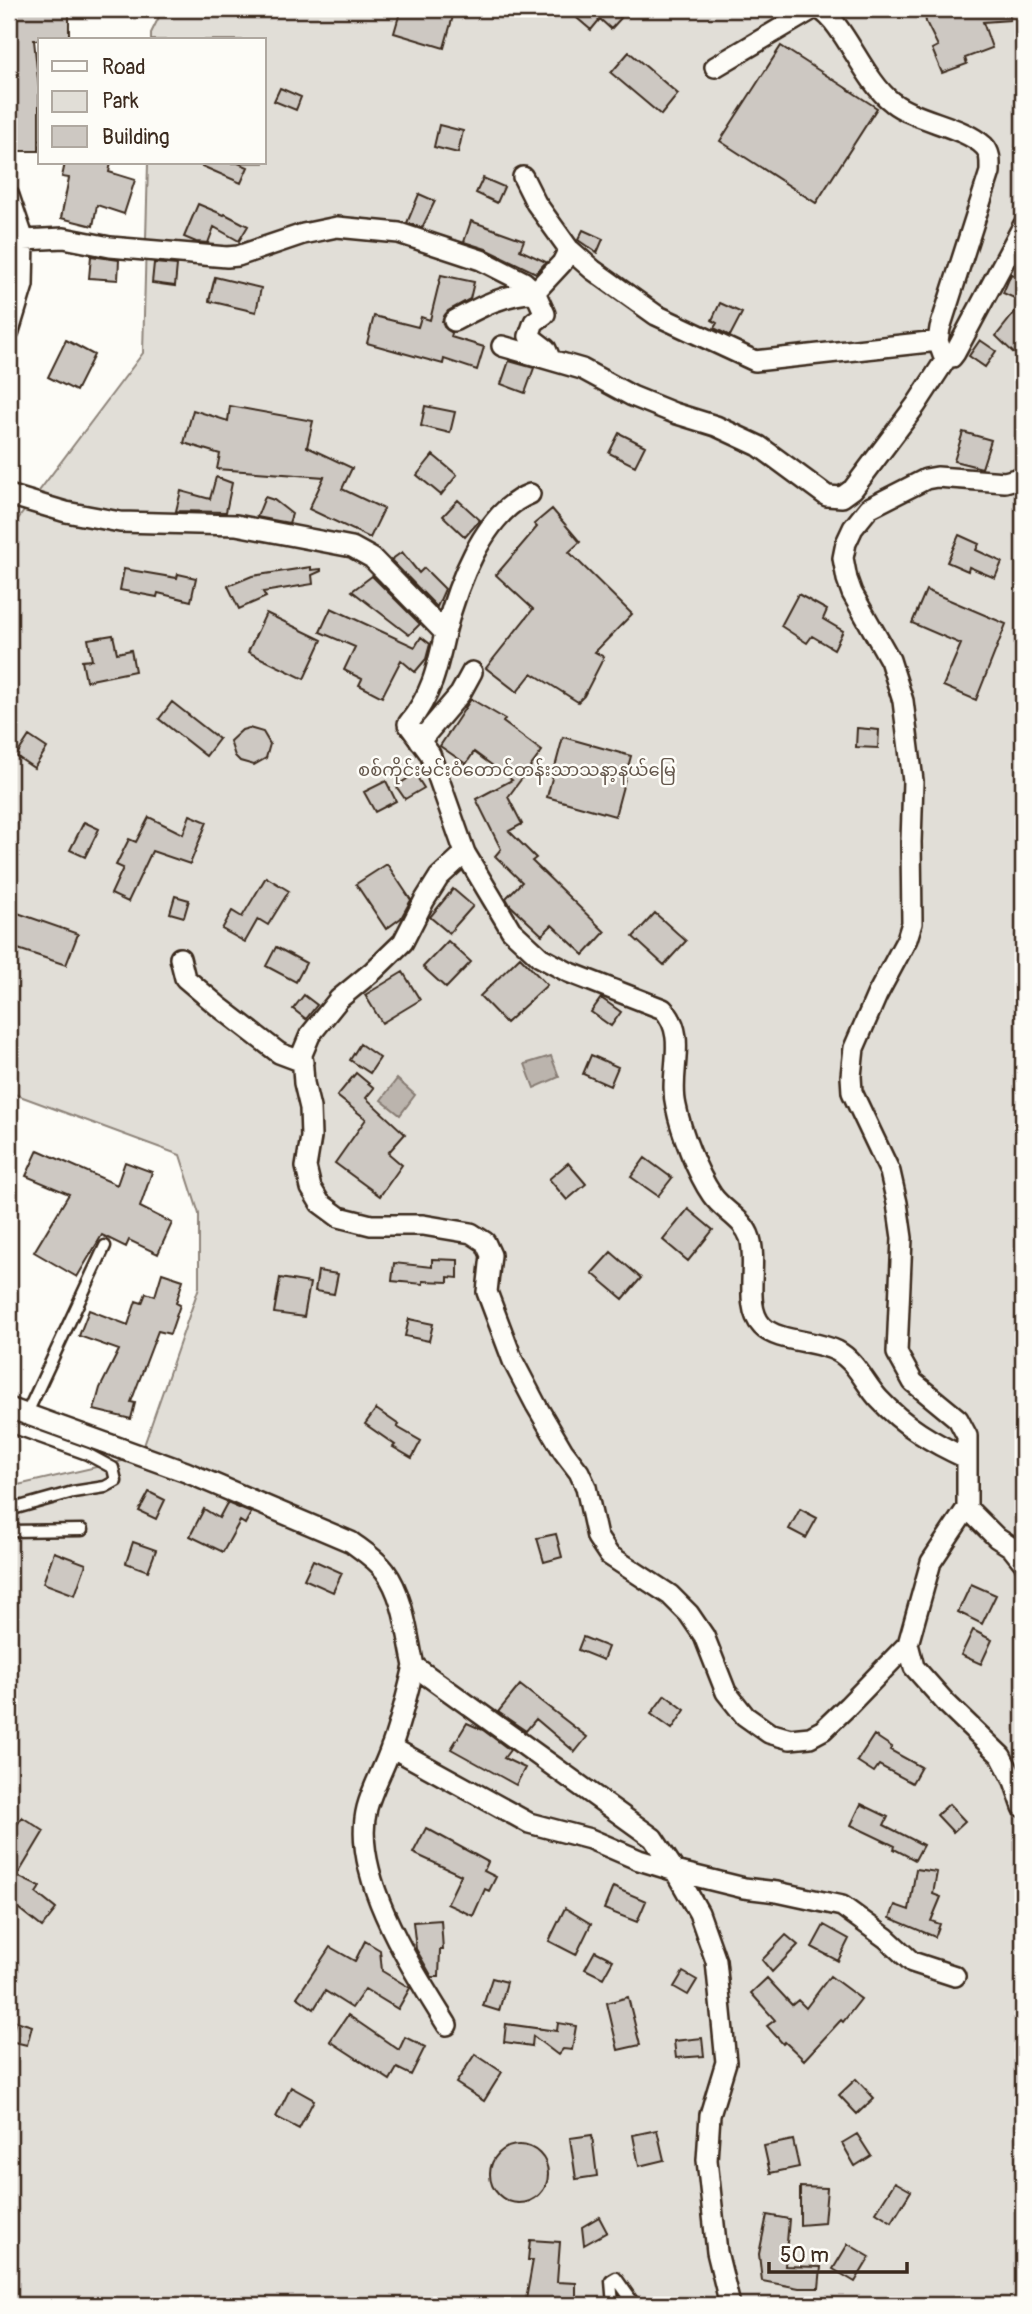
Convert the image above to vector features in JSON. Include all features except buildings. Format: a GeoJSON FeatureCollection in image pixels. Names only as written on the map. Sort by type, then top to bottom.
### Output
{"type":"FeatureCollection","features":[{"type":"Feature","properties":{"kind":"street"},"geometry":{"type":"LineString","coordinates":[[715,67],[813,9]]}},
{"type":"Feature","properties":{"kind":"street"},"geometry":{"type":"LineString","coordinates":[[502,346],[582,369],[645,401],[716,426],[759,446],[827,496],[842,497],[853,489],[916,405],[943,348],[990,172],[990,158],[985,147],[972,138],[893,103],[876,87],[840,32],[824,11],[819,9]]}},
{"type":"Feature","properties":{"kind":"street"},"geometry":{"type":"LineString","coordinates":[[523,177],[536,202],[569,249],[593,271],[656,315],[755,361],[943,348],[952,357],[1023,226]]}},
{"type":"Feature","properties":{"kind":"street"},"geometry":{"type":"LineString","coordinates":[[9,196],[24,240],[23,285],[9,331]]}},
{"type":"Feature","properties":{"kind":"street"},"geometry":{"type":"LineString","coordinates":[[24,240],[64,238],[110,247],[227,257],[238,256],[303,234],[337,227],[399,233],[481,260],[524,282],[535,292],[545,314],[534,322],[529,336],[546,349],[550,358]]}},
{"type":"Feature","properties":{"kind":"street"},"geometry":{"type":"LineString","coordinates":[[454,321],[495,300],[514,294],[535,292],[562,263],[569,249]]}},
{"type":"Feature","properties":{"kind":"street"},"geometry":{"type":"LineString","coordinates":[[465,853],[439,877],[403,942],[338,999],[310,1035],[302,1054],[311,1118],[306,1167],[311,1188],[320,1203],[339,1217],[371,1225],[423,1225],[471,1233],[485,1242],[491,1255],[486,1292],[519,1372],[586,1487],[597,1537],[609,1555],[670,1595],[689,1614],[704,1636],[726,1692],[745,1716],[769,1733],[790,1739],[810,1737],[823,1730],[908,1644],[931,1562],[967,1508],[967,1436],[958,1419],[914,1381],[897,1353],[902,1238],[897,1203],[890,1172],[852,1092],[853,1048],[907,939],[912,923],[913,781],[903,701],[890,660],[852,593],[843,558],[853,528],[869,508],[926,479],[937,477],[1005,482],[1023,477]]}},
{"type":"Feature","properties":{"kind":"street"},"geometry":{"type":"LineString","coordinates":[[530,494],[516,499],[504,510],[482,540],[461,579],[444,633],[436,673],[423,705],[408,724],[430,754],[465,853],[504,919],[529,949],[568,971],[663,1009],[670,1016],[677,1044],[674,1087],[676,1106],[687,1142],[712,1195],[746,1229],[751,1242],[754,1273],[751,1297],[760,1325],[772,1334],[816,1343],[838,1352],[855,1367],[894,1415],[936,1444],[966,1458]]}},
{"type":"Feature","properties":{"kind":"street"},"geometry":{"type":"LineString","coordinates":[[9,495],[65,512],[120,522],[236,525],[352,547],[372,558],[444,633]]}},
{"type":"Feature","properties":{"kind":"street"},"geometry":{"type":"LineString","coordinates":[[420,741],[460,694],[472,671]]}},
{"type":"Feature","properties":{"kind":"street"},"geometry":{"type":"LineString","coordinates":[[180,958],[185,978],[218,1006],[279,1053],[303,1062]]}},
{"type":"Feature","properties":{"kind":"street"},"geometry":{"type":"LineString","coordinates":[[18,1411],[186,1472],[351,1542],[384,1569],[395,1587],[414,1666],[391,1748],[367,1809],[366,1854],[378,1896],[404,1954],[447,2025]]}},
{"type":"Feature","properties":{"kind":"street"},"geometry":{"type":"LineString","coordinates":[[967,1508],[1011,1547],[1023,1562]]}},
{"type":"Feature","properties":{"kind":"street"},"geometry":{"type":"LineString","coordinates":[[908,1644],[914,1667],[946,1703],[1001,1756],[1023,1807]]}},
{"type":"Feature","properties":{"kind":"street"},"geometry":{"type":"LineString","coordinates":[[414,1666],[653,1838],[676,1871],[699,1913],[716,1961],[726,2062],[710,2115],[707,2160],[717,2252],[730,2305]]}},
{"type":"Feature","properties":{"kind":"street"},"geometry":{"type":"LineString","coordinates":[[391,1748],[529,1823],[590,1839],[639,1860],[676,1871],[744,1888],[842,1906],[886,1938],[912,1962],[955,1976]]}},
{"type":"Feature","properties":{"kind":"lane"},"geometry":{"type":"LineString","coordinates":[[18,1411],[106,1246]]}},
{"type":"Feature","properties":{"kind":"lane"},"geometry":{"type":"LineString","coordinates":[[9,1426],[87,1454],[113,1468],[116,1481],[105,1488],[73,1492],[9,1510]]}},
{"type":"Feature","properties":{"kind":"lane"},"geometry":{"type":"LineString","coordinates":[[9,1531],[82,1530]]}},
{"type":"Feature","properties":{"kind":"lane"},"geometry":{"type":"LineString","coordinates":[[613,2305],[611,2281],[616,2278],[635,2305]]}},
{"type":"Feature","properties":{"kind":"green space","name":"စစ်ကိုင်းမင်းဝံတောင်တန်းသာသနာ့နယ်မြေ"},"geometry":{"type":"Polygon","coordinates":[[[163,9],[1023,9],[1023,2305],[9,2305],[9,1487],[140,1457],[199,1287],[199,1214],[180,1155],[9,1092],[9,531],[143,353],[148,164],[266,164],[266,38],[151,38],[163,9]]]}},
{"type":"Feature","properties":{"kind":"shaded area"},"geometry":{"type":"Polygon","coordinates":[[[551,1056],[559,1077],[534,1088],[525,1064],[551,1056]]]}},
{"type":"Feature","properties":{"kind":"shaded area"},"geometry":{"type":"Polygon","coordinates":[[[397,1079],[415,1095],[400,1115],[381,1100],[397,1079]]]}}]}
